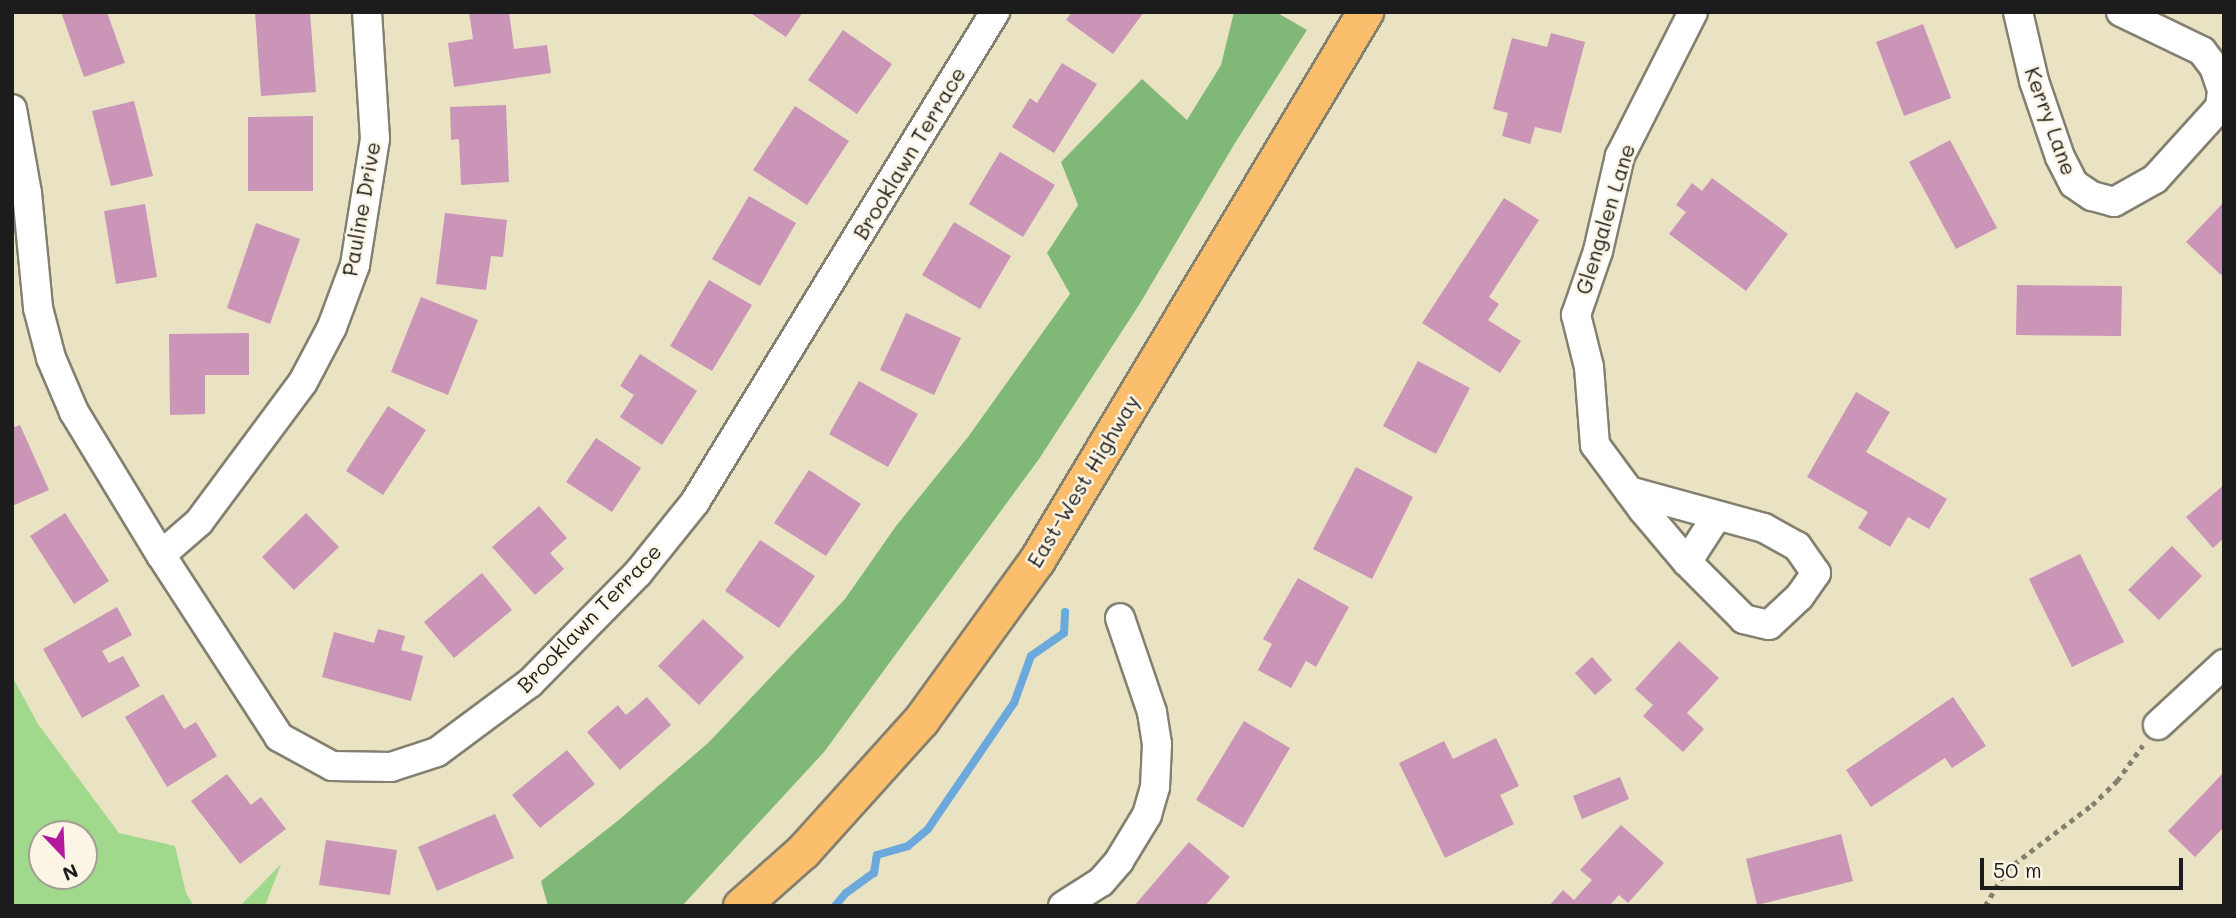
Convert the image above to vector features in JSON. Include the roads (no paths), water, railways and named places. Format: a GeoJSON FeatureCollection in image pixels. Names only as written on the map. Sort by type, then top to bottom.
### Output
{"type":"FeatureCollection","features":[{"type":"Feature","properties":{"kind":"main road","name":"East-West Highway"},"geometry":{"type":"LineString","coordinates":[[741,906],[803,851],[921,720],[1037,560],[1365,12]]}},
{"type":"Feature","properties":{"kind":"street","name":"Pauline Drive"},"geometry":{"type":"LineString","coordinates":[[161,555],[199,522],[303,382],[332,327],[355,265],[375,139],[367,12]]}},
{"type":"Feature","properties":{"kind":"street","name":"Glengalen Lane"},"geometry":{"type":"LineString","coordinates":[[1629,491],[1595,445],[1589,367],[1576,315],[1598,251],[1619,156],[1693,12]]}},
{"type":"Feature","properties":{"kind":"street","name":"Kerry Lane"},"geometry":{"type":"LineString","coordinates":[[2018,12],[2034,81],[2060,157],[2074,184],[2092,196],[2114,202],[2155,179],[2220,107],[2222,90],[2214,67],[2202,51],[2121,12]]}},
{"type":"Feature","properties":{"kind":"street","name":"Brooklawn Terrace"},"geometry":{"type":"LineString","coordinates":[[12,108],[27,193],[38,308],[51,359],[74,412],[161,555],[279,737],[332,766],[391,767],[437,752],[530,682],[638,573],[695,502],[993,13]]}},
{"type":"Feature","properties":{"kind":"street"},"geometry":{"type":"LineString","coordinates":[[1629,491],[1764,528],[1797,546],[1816,573],[1799,597],[1769,625],[1745,619],[1687,562],[1629,491]]}},
{"type":"Feature","properties":{"kind":"street"},"geometry":{"type":"LineString","coordinates":[[1687,562],[1717,516]]}},
{"type":"Feature","properties":{"kind":"street"},"geometry":{"type":"LineString","coordinates":[[1063,906],[1101,882],[1119,861],[1147,815],[1155,787],[1157,744],[1152,712],[1120,618]]}},
{"type":"Feature","properties":{"kind":"street"},"geometry":{"type":"LineString","coordinates":[[2158,725],[2224,664]]}},
{"type":"Feature","properties":{"kind":"waterway"},"geometry":{"type":"LineString","coordinates":[[835,906],[846,893],[874,873],[877,855],[908,846],[928,829],[1014,703],[1031,656],[1064,633],[1065,612]]}}]}
